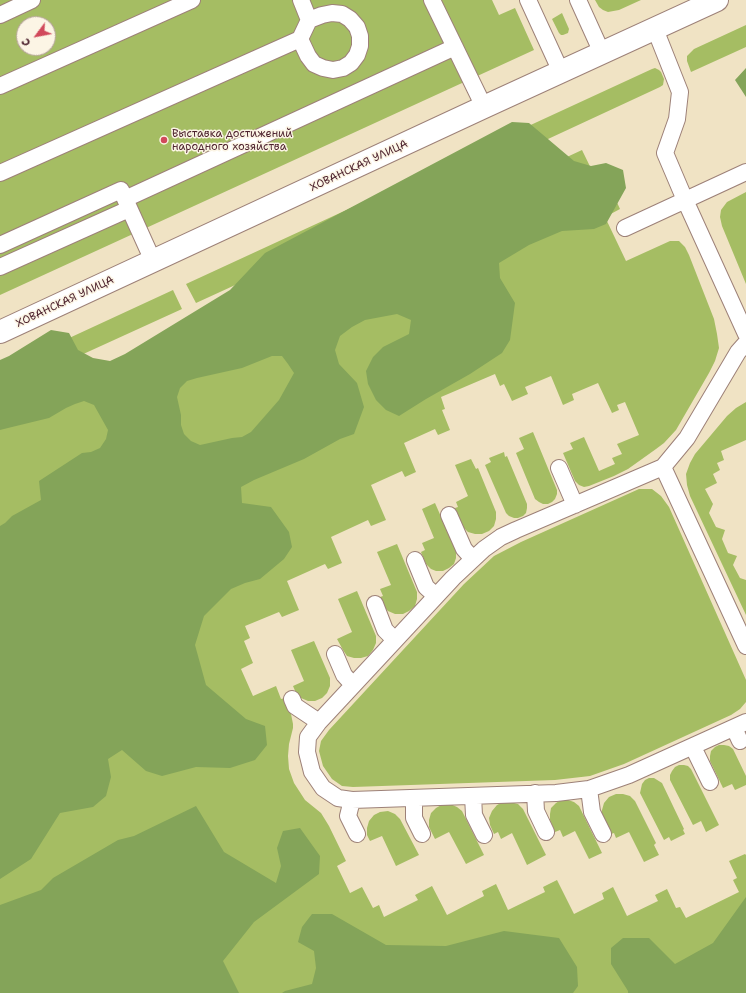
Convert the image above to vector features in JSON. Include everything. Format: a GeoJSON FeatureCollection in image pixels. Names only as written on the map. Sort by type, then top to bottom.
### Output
{"type":"FeatureCollection","features":[{"type":"Feature","properties":{"kind":"street","name":"ХОВАНСКАЯ УЛИЦА"},"geometry":{"type":"LineString","coordinates":[[0,332],[718,0]]}},
{"type":"Feature","properties":{"kind":"lane"},"geometry":{"type":"LineString","coordinates":[[0,15],[32,0]]}},
{"type":"Feature","properties":{"kind":"lane"},"geometry":{"type":"LineString","coordinates":[[0,86],[192,0]]}},
{"type":"Feature","properties":{"kind":"lane"},"geometry":{"type":"LineString","coordinates":[[301,0],[309,20]]}},
{"type":"Feature","properties":{"kind":"lane"},"geometry":{"type":"LineString","coordinates":[[432,0],[484,107]]}},
{"type":"Feature","properties":{"kind":"lane"},"geometry":{"type":"LineString","coordinates":[[528,0],[561,72]]}},
{"type":"Feature","properties":{"kind":"lane"},"geometry":{"type":"LineString","coordinates":[[578,0],[602,53]]}},
{"type":"Feature","properties":{"kind":"lane"},"geometry":{"type":"LineString","coordinates":[[0,173],[300,39],[309,20],[322,15],[332,13],[342,14],[350,19],[357,27],[360,36],[360,46],[358,55],[351,63],[342,68],[333,70],[314,64],[308,56],[300,39]]}},
{"type":"Feature","properties":{"kind":"lane"},"geometry":{"type":"LineString","coordinates":[[654,29],[680,92],[677,119],[665,153],[746,334]]}},
{"type":"Feature","properties":{"kind":"lane"},"geometry":{"type":"LineString","coordinates":[[0,267],[127,204],[455,47]]}},
{"type":"Feature","properties":{"kind":"lane"},"geometry":{"type":"LineString","coordinates":[[625,228],[746,172]]}},
{"type":"Feature","properties":{"kind":"lane"},"geometry":{"type":"LineString","coordinates":[[0,245],[121,190],[153,261]]}},
{"type":"Feature","properties":{"kind":"lane"},"geometry":{"type":"LineString","coordinates":[[740,730],[693,747],[629,775],[589,789],[556,793],[352,800],[338,798],[323,788],[312,772],[307,752],[308,737],[319,722],[436,596],[484,549],[501,537],[663,467],[687,438],[738,352],[746,343]]}},
{"type":"Feature","properties":{"kind":"lane"},"geometry":{"type":"LineString","coordinates":[[663,467],[746,646]]}},
{"type":"Feature","properties":{"kind":"lane"},"geometry":{"type":"LineString","coordinates":[[559,468],[575,505]]}},
{"type":"Feature","properties":{"kind":"lane"},"geometry":{"type":"LineString","coordinates":[[449,515],[464,549],[473,559]]}},
{"type":"Feature","properties":{"kind":"lane"},"geometry":{"type":"LineString","coordinates":[[415,560],[426,587],[436,596]]}},
{"type":"Feature","properties":{"kind":"lane"},"geometry":{"type":"LineString","coordinates":[[375,604],[385,630],[395,640]]}},
{"type":"Feature","properties":{"kind":"lane"},"geometry":{"type":"LineString","coordinates":[[335,654],[344,675],[354,685]]}},
{"type":"Feature","properties":{"kind":"lane"},"geometry":{"type":"LineString","coordinates":[[292,699],[295,706],[319,722]]}},
{"type":"Feature","properties":{"kind":"lane"},"geometry":{"type":"LineString","coordinates":[[693,747],[710,782]]}},
{"type":"Feature","properties":{"kind":"lane"},"geometry":{"type":"LineString","coordinates":[[589,789],[592,812],[603,834]]}},
{"type":"Feature","properties":{"kind":"lane"},"geometry":{"type":"LineString","coordinates":[[535,793],[536,811],[546,832]]}},
{"type":"Feature","properties":{"kind":"lane"},"geometry":{"type":"LineString","coordinates":[[473,796],[474,815],[484,835]]}},
{"type":"Feature","properties":{"kind":"lane"},"geometry":{"type":"LineString","coordinates":[[414,798],[414,818],[422,834]]}},
{"type":"Feature","properties":{"kind":"lane"},"geometry":{"type":"LineString","coordinates":[[352,800],[348,816],[357,834]]}},
{"type":"Feature","properties":{"kind":"green space","name":"Выставка достижений народного хозяйства"},"geometry":{"type":"Polygon","coordinates":[[[0,0],[492,0],[499,15],[515,8],[534,50],[0,295],[0,0]]]}},
{"type":"Feature","properties":{"kind":"green space"},"geometry":{"type":"Polygon","coordinates":[[[595,0],[641,0],[619,10],[608,12],[599,7],[595,0]]]}},
{"type":"Feature","properties":{"kind":"green space"},"geometry":{"type":"Polygon","coordinates":[[[562,13],[569,29],[568,33],[561,35],[552,19],[562,13]]]}},
{"type":"Feature","properties":{"kind":"green space"},"geometry":{"type":"Polygon","coordinates":[[[746,25],[746,47],[691,72],[687,61],[687,56],[694,49],[746,25]]]}},
{"type":"Feature","properties":{"kind":"green space"},"geometry":{"type":"Polygon","coordinates":[[[655,68],[661,72],[664,79],[663,85],[548,139],[547,142],[196,303],[186,284],[652,69],[655,68]]]}},
{"type":"Feature","properties":{"kind":"green space"},"geometry":{"type":"Polygon","coordinates":[[[746,68],[746,97],[735,80],[746,68]]]}},
{"type":"Feature","properties":{"kind":"green space"},"geometry":{"type":"Polygon","coordinates":[[[512,122],[529,123],[574,161],[591,166],[606,163],[623,170],[626,188],[606,224],[594,229],[562,231],[529,245],[499,263],[500,278],[515,303],[510,340],[502,353],[470,374],[399,416],[386,410],[376,400],[368,384],[366,371],[373,357],[383,347],[409,334],[411,320],[397,314],[365,320],[340,336],[335,350],[339,364],[357,383],[364,407],[354,434],[340,439],[304,459],[241,487],[242,503],[271,507],[289,532],[292,547],[284,559],[260,579],[231,589],[204,616],[195,645],[206,685],[246,719],[265,726],[267,745],[255,760],[230,768],[196,767],[162,776],[146,771],[122,750],[108,759],[111,777],[106,796],[93,807],[60,813],[31,859],[0,879],[0,526],[12,516],[41,500],[39,481],[82,453],[91,452],[100,448],[106,439],[108,430],[94,405],[84,401],[66,408],[49,418],[0,430],[0,360],[51,330],[69,333],[78,350],[93,358],[110,361],[125,354],[230,290],[265,253],[512,122]],[[272,356],[242,368],[187,381],[180,388],[177,397],[181,415],[181,425],[184,434],[191,441],[200,445],[242,437],[251,432],[279,400],[294,373],[282,356],[272,356]]]}},
{"type":"Feature","properties":{"kind":"green space"},"geometry":{"type":"Polygon","coordinates":[[[582,150],[602,191],[610,187],[620,209],[605,217],[626,261],[670,241],[679,241],[685,247],[689,255],[714,319],[719,348],[715,361],[676,430],[664,443],[628,469],[584,487],[575,481],[563,453],[573,449],[570,443],[584,437],[599,471],[615,464],[612,458],[622,454],[617,444],[639,435],[625,402],[617,405],[619,410],[612,413],[598,383],[572,394],[574,400],[563,405],[551,376],[525,387],[528,394],[512,401],[504,384],[500,386],[495,374],[441,397],[445,409],[442,410],[450,430],[438,435],[435,429],[404,443],[416,472],[405,477],[402,471],[371,485],[386,520],[371,526],[368,520],[331,537],[342,563],[328,569],[325,564],[287,581],[299,610],[282,617],[279,612],[245,626],[250,638],[244,641],[253,663],[241,669],[253,696],[276,686],[281,699],[285,698],[293,724],[288,756],[289,769],[294,783],[305,800],[321,813],[329,826],[346,861],[337,866],[350,893],[362,887],[373,908],[379,905],[384,917],[418,900],[415,895],[432,886],[447,915],[484,896],[482,891],[496,884],[508,910],[545,892],[543,887],[557,880],[574,914],[604,899],[602,893],[613,887],[627,916],[658,901],[655,895],[667,889],[676,908],[680,907],[686,918],[739,892],[733,880],[737,878],[729,861],[745,854],[746,993],[0,993],[0,417],[203,326],[582,150]]]}},
{"type":"Feature","properties":{"kind":"green space"},"geometry":{"type":"Polygon","coordinates":[[[746,192],[746,284],[722,226],[720,217],[721,210],[727,202],[746,192]]]}},
{"type":"Feature","properties":{"kind":"green space"},"geometry":{"type":"Polygon","coordinates":[[[173,290],[182,309],[0,392],[0,370],[173,290]]]}},
{"type":"Feature","properties":{"kind":"green space"},"geometry":{"type":"Polygon","coordinates":[[[746,402],[746,440],[721,451],[724,460],[717,463],[720,470],[713,474],[717,483],[705,489],[713,504],[709,513],[716,527],[725,530],[722,539],[728,553],[737,556],[733,565],[740,578],[746,580],[746,615],[690,496],[686,474],[695,454],[727,416],[746,402]]]}},
{"type":"Feature","properties":{"kind":"green space"},"geometry":{"type":"Polygon","coordinates":[[[533,432],[557,490],[555,499],[548,504],[543,504],[535,499],[516,453],[524,449],[519,438],[533,432]]]}},
{"type":"Feature","properties":{"kind":"green space"},"geometry":{"type":"Polygon","coordinates":[[[504,452],[527,504],[526,513],[518,518],[509,516],[506,513],[485,465],[491,462],[489,458],[504,452]]]}},
{"type":"Feature","properties":{"kind":"green space"},"geometry":{"type":"Polygon","coordinates":[[[471,459],[476,469],[478,468],[496,512],[494,526],[489,531],[482,534],[468,532],[462,526],[455,508],[458,507],[456,502],[468,496],[455,465],[471,459]]]}},
{"type":"Feature","properties":{"kind":"green space"},"geometry":{"type":"Polygon","coordinates":[[[639,489],[652,489],[661,496],[669,507],[746,680],[746,702],[740,709],[731,715],[624,764],[590,776],[555,780],[353,787],[342,786],[332,779],[323,766],[319,751],[321,741],[329,730],[464,584],[494,556],[521,542],[639,489]]]}},
{"type":"Feature","properties":{"kind":"green space"},"geometry":{"type":"Polygon","coordinates":[[[435,503],[456,551],[454,564],[443,571],[431,569],[426,564],[421,552],[425,550],[422,543],[434,538],[422,509],[435,503]]]}},
{"type":"Feature","properties":{"kind":"green space"},"geometry":{"type":"Polygon","coordinates":[[[397,544],[417,592],[415,606],[403,614],[395,614],[388,611],[383,606],[380,597],[383,596],[380,589],[391,585],[377,552],[397,544]]]}},
{"type":"Feature","properties":{"kind":"green space"},"geometry":{"type":"Polygon","coordinates":[[[357,591],[376,636],[376,643],[373,650],[368,656],[361,658],[347,656],[337,639],[352,632],[338,599],[357,591]]]}},
{"type":"Feature","properties":{"kind":"green space"},"geometry":{"type":"Polygon","coordinates":[[[314,641],[330,678],[330,686],[327,693],[322,698],[315,701],[308,701],[301,698],[296,693],[293,686],[304,681],[291,650],[314,641]]]}},
{"type":"Feature","properties":{"kind":"green space"},"geometry":{"type":"Polygon","coordinates":[[[719,745],[729,746],[733,749],[746,776],[746,785],[735,790],[732,784],[723,788],[710,761],[711,751],[719,745]]]}},
{"type":"Feature","properties":{"kind":"green space"},"geometry":{"type":"Polygon","coordinates":[[[679,765],[688,766],[691,769],[719,825],[706,832],[701,821],[693,825],[670,780],[672,771],[679,765]]]}},
{"type":"Feature","properties":{"kind":"green space"},"geometry":{"type":"Polygon","coordinates":[[[649,778],[654,778],[662,783],[684,829],[685,834],[671,841],[669,837],[664,840],[640,793],[642,784],[649,778]]]}},
{"type":"Feature","properties":{"kind":"green space"},"geometry":{"type":"Polygon","coordinates":[[[616,794],[630,796],[635,801],[656,843],[654,845],[659,855],[644,862],[629,832],[616,838],[614,833],[611,834],[602,817],[602,810],[604,803],[609,797],[616,794]]]}},
{"type":"Feature","properties":{"kind":"green space"},"geometry":{"type":"Polygon","coordinates":[[[561,800],[574,802],[579,806],[602,853],[589,859],[575,831],[563,837],[560,830],[555,832],[550,820],[551,808],[561,800]]]}},
{"type":"Feature","properties":{"kind":"green space"},"geometry":{"type":"Polygon","coordinates":[[[503,802],[518,804],[523,809],[546,855],[527,865],[512,833],[501,839],[498,832],[494,834],[489,818],[497,805],[503,802]]]}},
{"type":"Feature","properties":{"kind":"green space"},"geometry":{"type":"Polygon","coordinates":[[[443,804],[450,804],[462,811],[484,855],[466,864],[449,832],[435,839],[429,827],[429,820],[431,813],[443,804]]]}},
{"type":"Feature","properties":{"kind":"green space"},"geometry":{"type":"Polygon","coordinates":[[[196,806],[224,852],[276,883],[281,866],[277,848],[283,831],[300,828],[320,856],[319,874],[254,922],[223,961],[239,993],[0,993],[0,905],[41,890],[53,878],[118,840],[134,836],[196,806]]]}},
{"type":"Feature","properties":{"kind":"green space"},"geometry":{"type":"Polygon","coordinates":[[[388,811],[395,814],[400,819],[419,855],[396,866],[382,836],[370,841],[367,835],[369,821],[374,815],[380,812],[388,811]]]}},
{"type":"Feature","properties":{"kind":"green space"},"geometry":{"type":"Polygon","coordinates":[[[746,897],[746,993],[628,993],[611,964],[611,948],[623,938],[649,938],[675,964],[713,943],[746,897]]]}},
{"type":"Feature","properties":{"kind":"green space"},"geometry":{"type":"Polygon","coordinates":[[[312,914],[332,914],[386,945],[446,946],[504,931],[559,938],[577,967],[578,986],[573,993],[282,993],[312,984],[316,968],[314,951],[298,942],[302,927],[312,914]]]}},
{"type":"Feature","properties":{"kind":"place","name":"Выставка достижений народного хозяйства"},"geometry":{"type":"Point","coordinates":[164,140]}}]}
